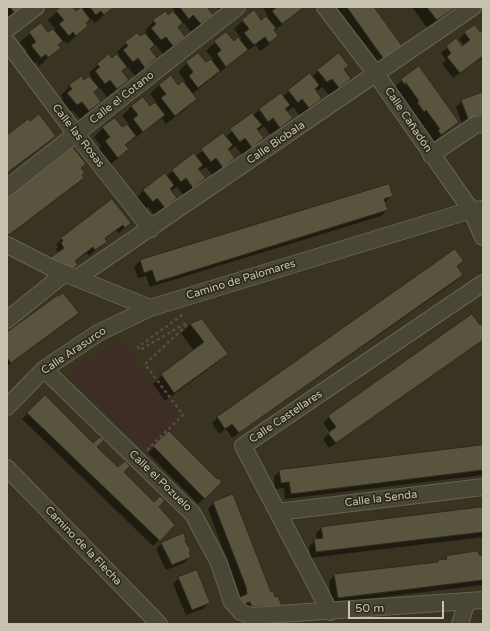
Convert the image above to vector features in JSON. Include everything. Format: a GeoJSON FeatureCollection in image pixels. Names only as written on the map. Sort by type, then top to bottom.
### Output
{"type":"FeatureCollection","features":[{"type":"Feature","properties":{"kind":"street"},"geometry":{"type":"LineString","coordinates":[[7,28],[36,7]]}},
{"type":"Feature","properties":{"kind":"street","name":"Calle el Cotano"},"geometry":{"type":"LineString","coordinates":[[7,188],[237,7]]}},
{"type":"Feature","properties":{"kind":"street","name":"Calle Cañadón"},"geometry":{"type":"LineString","coordinates":[[326,7],[376,74],[431,155],[477,210],[483,237]]}},
{"type":"Feature","properties":{"kind":"street","name":"Calle Biobala"},"geometry":{"type":"LineString","coordinates":[[7,320],[71,276],[151,229],[472,7]]}},
{"type":"Feature","properties":{"kind":"street","name":"Calle las Rosas"},"geometry":{"type":"LineString","coordinates":[[7,42],[76,134],[151,229]]}},
{"type":"Feature","properties":{"kind":"street"},"geometry":{"type":"LineString","coordinates":[[431,155],[475,125],[483,124]]}},
{"type":"Feature","properties":{"kind":"street","name":"Camino de Palomares"},"geometry":{"type":"LineString","coordinates":[[150,308],[477,210]]}},
{"type":"Feature","properties":{"kind":"street"},"geometry":{"type":"LineString","coordinates":[[7,245],[71,276],[150,308]]}},
{"type":"Feature","properties":{"kind":"street","name":"Calle Castellares"},"geometry":{"type":"LineString","coordinates":[[330,612],[243,446],[483,283]]}},
{"type":"Feature","properties":{"kind":"street","name":"Calle Arasurco"},"geometry":{"type":"LineString","coordinates":[[7,407],[44,369],[98,333],[150,308]]}},
{"type":"Feature","properties":{"kind":"street","name":"Calle el Pozuelo"},"geometry":{"type":"LineString","coordinates":[[44,369],[193,514],[219,563],[232,602],[241,612],[252,616],[330,612],[475,601]]}},
{"type":"Feature","properties":{"kind":"street","name":"Camino de la Flecha"},"geometry":{"type":"LineString","coordinates":[[7,468],[159,624]]}},
{"type":"Feature","properties":{"kind":"street","name":"Calle la Senda"},"geometry":{"type":"LineString","coordinates":[[278,512],[483,487]]}},
{"type":"Feature","properties":{"kind":"street"},"geometry":{"type":"LineString","coordinates":[[460,624],[475,601]]}},
{"type":"Feature","properties":{"kind":"path"},"geometry":{"type":"LineString","coordinates":[[138,460],[182,415],[145,364],[188,325],[186,323],[140,350],[138,347],[187,311]]}},
{"type":"Feature","properties":{"kind":"shaded area"},"geometry":{"type":"Polygon","coordinates":[[[118,340],[181,419],[147,453],[68,376],[118,340]]]}},
{"type":"Feature","properties":{"kind":"building"},"geometry":{"type":"Polygon","coordinates":[[[10,7],[23,7],[15,13],[10,7]]]}},
{"type":"Feature","properties":{"kind":"building"},"geometry":{"type":"Polygon","coordinates":[[[61,7],[73,7],[76,11],[81,7],[90,19],[86,23],[88,26],[76,36],[73,32],[69,36],[59,24],[64,20],[56,11],[61,7]]]}},
{"type":"Feature","properties":{"kind":"building"},"geometry":{"type":"Polygon","coordinates":[[[90,7],[114,7],[104,15],[101,11],[96,15],[90,7]]]}},
{"type":"Feature","properties":{"kind":"building"},"geometry":{"type":"Polygon","coordinates":[[[180,7],[207,7],[213,15],[201,24],[193,15],[189,19],[180,7]]]}},
{"type":"Feature","properties":{"kind":"building"},"geometry":{"type":"Polygon","coordinates":[[[277,7],[304,7],[282,24],[272,11],[277,7]]]}},
{"type":"Feature","properties":{"kind":"building"},"geometry":{"type":"Polygon","coordinates":[[[347,7],[374,7],[402,46],[384,59],[347,7]]]}},
{"type":"Feature","properties":{"kind":"building"},"geometry":{"type":"Polygon","coordinates":[[[427,7],[455,7],[455,8],[437,20],[427,7]]]}},
{"type":"Feature","properties":{"kind":"building"},"geometry":{"type":"Polygon","coordinates":[[[254,10],[261,20],[266,16],[276,28],[274,30],[278,36],[269,43],[265,37],[254,45],[244,33],[249,29],[242,20],[254,10]]]}},
{"type":"Feature","properties":{"kind":"building"},"geometry":{"type":"Polygon","coordinates":[[[166,11],[168,15],[173,11],[183,23],[178,27],[185,37],[173,46],[166,37],[161,40],[151,28],[156,24],[153,20],[166,11]]]}},
{"type":"Feature","properties":{"kind":"building"},"geometry":{"type":"Polygon","coordinates":[[[41,23],[48,32],[53,29],[63,41],[58,45],[61,48],[48,58],[46,54],[41,58],[31,45],[36,42],[29,32],[41,23]]]}},
{"type":"Feature","properties":{"kind":"building"},"geometry":{"type":"Polygon","coordinates":[[[475,25],[480,32],[483,30],[483,56],[460,73],[447,57],[451,53],[446,46],[456,38],[462,46],[470,40],[464,32],[475,25]]]}},
{"type":"Feature","properties":{"kind":"building"},"geometry":{"type":"Polygon","coordinates":[[[226,32],[234,41],[238,37],[248,50],[226,67],[217,54],[221,50],[214,41],[226,32]]]}},
{"type":"Feature","properties":{"kind":"building"},"geometry":{"type":"Polygon","coordinates":[[[137,33],[140,36],[145,33],[155,45],[150,49],[157,58],[145,68],[138,58],[133,62],[123,50],[128,46],[125,42],[137,33]]]}},
{"type":"Feature","properties":{"kind":"building"},"geometry":{"type":"Polygon","coordinates":[[[198,53],[206,62],[211,59],[220,71],[198,88],[189,76],[193,72],[186,62],[198,53]]]}},
{"type":"Feature","properties":{"kind":"building"},"geometry":{"type":"Polygon","coordinates":[[[339,53],[349,66],[344,69],[351,79],[339,88],[332,79],[327,82],[317,70],[339,53]]]}},
{"type":"Feature","properties":{"kind":"building"},"geometry":{"type":"Polygon","coordinates":[[[109,54],[112,58],[117,54],[127,67],[122,71],[129,80],[117,89],[110,80],[105,84],[95,71],[100,67],[97,64],[109,54]]]}},
{"type":"Feature","properties":{"kind":"building"},"geometry":{"type":"Polygon","coordinates":[[[419,66],[459,122],[441,135],[438,130],[440,129],[426,110],[424,112],[417,102],[419,101],[406,83],[404,84],[401,79],[419,66]]]}},
{"type":"Feature","properties":{"kind":"building"},"geometry":{"type":"Polygon","coordinates":[[[310,73],[319,85],[315,89],[322,99],[309,108],[302,99],[298,103],[288,90],[310,73]]]}},
{"type":"Feature","properties":{"kind":"building"},"geometry":{"type":"Polygon","coordinates":[[[171,75],[178,85],[183,81],[197,99],[175,116],[161,98],[166,94],[159,85],[171,75]]]}},
{"type":"Feature","properties":{"kind":"building"},"geometry":{"type":"Polygon","coordinates":[[[82,76],[84,80],[89,76],[99,88],[94,92],[101,102],[89,111],[82,102],[77,105],[67,93],[72,89],[69,85],[82,76]]]}},
{"type":"Feature","properties":{"kind":"building"},"geometry":{"type":"Polygon","coordinates":[[[483,92],[483,114],[469,121],[461,100],[483,92]]]}},
{"type":"Feature","properties":{"kind":"building"},"geometry":{"type":"Polygon","coordinates":[[[281,93],[290,105],[285,109],[293,118],[280,128],[273,118],[268,122],[259,109],[281,93]]]}},
{"type":"Feature","properties":{"kind":"building"},"geometry":{"type":"Polygon","coordinates":[[[143,97],[150,106],[155,102],[165,115],[143,132],[133,119],[138,115],[131,106],[143,97]]]}},
{"type":"Feature","properties":{"kind":"building"},"geometry":{"type":"Polygon","coordinates":[[[252,113],[262,125],[257,129],[264,138],[252,148],[245,138],[240,142],[230,129],[252,113]]]}},
{"type":"Feature","properties":{"kind":"building"},"geometry":{"type":"Polygon","coordinates":[[[39,114],[56,136],[7,173],[7,135],[28,119],[30,121],[39,114]]]}},
{"type":"Feature","properties":{"kind":"building"},"geometry":{"type":"Polygon","coordinates":[[[115,118],[122,127],[127,124],[136,136],[125,145],[129,149],[118,158],[105,141],[110,137],[102,127],[115,118]]]}},
{"type":"Feature","properties":{"kind":"building"},"geometry":{"type":"Polygon","coordinates":[[[223,133],[233,145],[228,149],[235,158],[223,168],[216,158],[211,162],[201,149],[223,133]]]}},
{"type":"Feature","properties":{"kind":"building"},"geometry":{"type":"Polygon","coordinates":[[[73,147],[86,164],[81,168],[85,173],[82,175],[84,178],[9,235],[7,234],[7,198],[73,147]]]}},
{"type":"Feature","properties":{"kind":"building"},"geometry":{"type":"Polygon","coordinates":[[[194,153],[203,165],[198,169],[206,178],[193,188],[186,178],[181,182],[172,170],[194,153]]]}},
{"type":"Feature","properties":{"kind":"building"},"geometry":{"type":"Polygon","coordinates":[[[165,173],[174,185],[170,189],[177,198],[165,208],[157,198],[153,202],[143,190],[165,173]]]}},
{"type":"Feature","properties":{"kind":"building"},"geometry":{"type":"Polygon","coordinates":[[[389,184],[393,196],[384,199],[388,210],[156,282],[152,270],[144,273],[140,260],[389,184]]]}},
{"type":"Feature","properties":{"kind":"building"},"geometry":{"type":"Polygon","coordinates":[[[112,199],[131,223],[125,228],[123,225],[105,238],[107,242],[95,250],[93,247],[75,261],[78,265],[71,270],[50,258],[64,248],[61,243],[63,241],[61,238],[112,199]]]}},
{"type":"Feature","properties":{"kind":"building"},"geometry":{"type":"Polygon","coordinates":[[[455,249],[464,261],[457,266],[463,275],[239,433],[232,424],[225,429],[217,417],[455,249]]]}},
{"type":"Feature","properties":{"kind":"building"},"geometry":{"type":"Polygon","coordinates":[[[63,293],[79,313],[11,363],[7,358],[7,332],[58,295],[59,296],[63,293]]]}},
{"type":"Feature","properties":{"kind":"building"},"geometry":{"type":"Polygon","coordinates":[[[472,314],[480,325],[483,323],[483,340],[336,443],[328,433],[336,427],[328,416],[472,314]]]}},
{"type":"Feature","properties":{"kind":"building"},"geometry":{"type":"Polygon","coordinates":[[[202,319],[228,354],[174,393],[161,374],[204,342],[190,324],[202,319]]]}},
{"type":"Feature","properties":{"kind":"building"},"geometry":{"type":"Polygon","coordinates":[[[45,395],[93,443],[100,437],[104,440],[97,447],[118,467],[125,461],[130,466],[124,472],[154,502],[160,496],[165,500],[159,507],[175,525],[160,541],[27,413],[45,395]]]}},
{"type":"Feature","properties":{"kind":"building"},"geometry":{"type":"Polygon","coordinates":[[[169,431],[217,479],[218,478],[222,482],[205,499],[153,446],[169,431]]]}},
{"type":"Feature","properties":{"kind":"building"},"geometry":{"type":"Polygon","coordinates":[[[483,445],[483,470],[291,494],[289,482],[281,483],[279,470],[483,445]]]}},
{"type":"Feature","properties":{"kind":"building"},"geometry":{"type":"Polygon","coordinates":[[[233,494],[271,592],[273,591],[275,597],[278,596],[282,606],[252,607],[250,602],[243,604],[240,597],[247,594],[246,587],[213,502],[233,494]]]}},
{"type":"Feature","properties":{"kind":"building"},"geometry":{"type":"Polygon","coordinates":[[[483,507],[483,532],[316,552],[314,539],[323,538],[321,527],[483,507]]]}},
{"type":"Feature","properties":{"kind":"building"},"geometry":{"type":"Polygon","coordinates":[[[184,533],[185,541],[191,551],[189,552],[191,557],[172,565],[161,543],[184,533]]]}},
{"type":"Feature","properties":{"kind":"building"},"geometry":{"type":"Polygon","coordinates":[[[478,551],[479,555],[483,555],[483,580],[338,598],[334,574],[438,562],[438,560],[447,559],[446,556],[478,551]]]}},
{"type":"Feature","properties":{"kind":"building"},"geometry":{"type":"Polygon","coordinates":[[[197,570],[210,603],[192,610],[178,577],[197,570]]]}}]}
